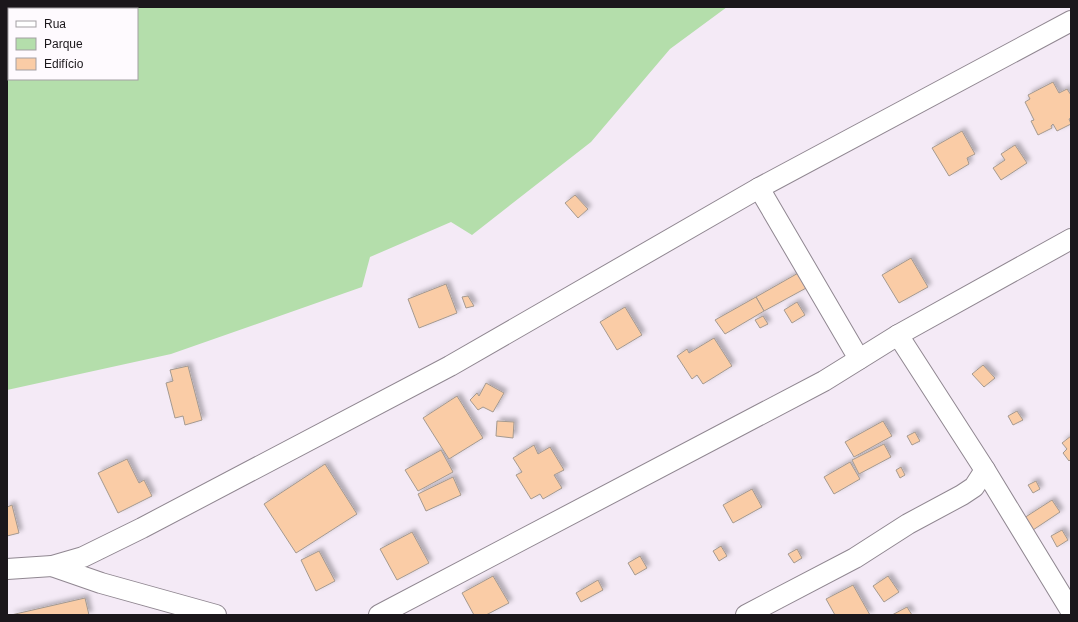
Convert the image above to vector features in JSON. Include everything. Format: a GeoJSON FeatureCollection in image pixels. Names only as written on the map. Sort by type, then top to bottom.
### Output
{"type":"FeatureCollection","features":[{"type":"Feature","properties":{"kind":"street"},"geometry":{"type":"LineString","coordinates":[[7,568],[52,566],[83,557],[142,528],[443,370],[759,188],[1071,21]]}},
{"type":"Feature","properties":{"kind":"street"},"geometry":{"type":"LineString","coordinates":[[759,188],[859,359]]}},
{"type":"Feature","properties":{"kind":"street"},"geometry":{"type":"LineString","coordinates":[[379,615],[824,381],[898,335],[1071,239]]}},
{"type":"Feature","properties":{"kind":"street"},"geometry":{"type":"LineString","coordinates":[[898,335],[985,470],[1071,611]]}},
{"type":"Feature","properties":{"kind":"street"},"geometry":{"type":"LineString","coordinates":[[746,615],[855,558],[908,524],[962,495],[974,487],[985,470]]}},
{"type":"Feature","properties":{"kind":"street"},"geometry":{"type":"LineString","coordinates":[[52,566],[101,583],[216,615]]}},
{"type":"Feature","properties":{"kind":"green space"},"geometry":{"type":"Polygon","coordinates":[[[7,7],[727,7],[670,49],[591,142],[472,235],[451,222],[370,257],[362,287],[171,354],[7,390],[7,7]]]}},
{"type":"Feature","properties":{"kind":"building"},"geometry":{"type":"Polygon","coordinates":[[[1053,82],[1059,93],[1067,89],[1071,95],[1071,118],[1069,119],[1071,124],[1057,131],[1053,124],[1051,126],[1052,128],[1038,135],[1031,121],[1034,120],[1025,102],[1030,99],[1028,95],[1053,82]]]}},
{"type":"Feature","properties":{"kind":"building"},"geometry":{"type":"Polygon","coordinates":[[[962,131],[975,154],[967,158],[969,164],[949,176],[932,148],[962,131]]]}},
{"type":"Feature","properties":{"kind":"building"},"geometry":{"type":"Polygon","coordinates":[[[1015,145],[1027,163],[1001,180],[993,168],[1005,160],[1001,154],[1015,145]]]}},
{"type":"Feature","properties":{"kind":"building"},"geometry":{"type":"Polygon","coordinates":[[[575,195],[588,209],[578,218],[565,203],[575,195]]]}},
{"type":"Feature","properties":{"kind":"building"},"geometry":{"type":"Polygon","coordinates":[[[911,258],[928,287],[899,303],[882,275],[911,258]]]}},
{"type":"Feature","properties":{"kind":"building"},"geometry":{"type":"Polygon","coordinates":[[[800,272],[808,287],[764,311],[756,297],[800,272]]]}},
{"type":"Feature","properties":{"kind":"building"},"geometry":{"type":"Polygon","coordinates":[[[446,284],[457,313],[419,328],[408,299],[446,284]]]}},
{"type":"Feature","properties":{"kind":"building"},"geometry":{"type":"Polygon","coordinates":[[[468,296],[474,306],[466,308],[462,297],[468,296]]]}},
{"type":"Feature","properties":{"kind":"building"},"geometry":{"type":"Polygon","coordinates":[[[756,297],[764,311],[725,334],[715,320],[756,297]]]}},
{"type":"Feature","properties":{"kind":"building"},"geometry":{"type":"Polygon","coordinates":[[[797,302],[805,315],[792,323],[784,310],[797,302]]]}},
{"type":"Feature","properties":{"kind":"building"},"geometry":{"type":"Polygon","coordinates":[[[625,307],[642,335],[617,350],[600,322],[625,307]]]}},
{"type":"Feature","properties":{"kind":"building"},"geometry":{"type":"Polygon","coordinates":[[[763,316],[768,324],[760,328],[755,320],[763,316]]]}},
{"type":"Feature","properties":{"kind":"building"},"geometry":{"type":"Polygon","coordinates":[[[714,338],[732,366],[703,384],[697,375],[692,379],[677,356],[687,349],[689,353],[714,338]]]}},
{"type":"Feature","properties":{"kind":"building"},"geometry":{"type":"Polygon","coordinates":[[[983,365],[995,378],[984,387],[972,374],[983,365]]]}},
{"type":"Feature","properties":{"kind":"building"},"geometry":{"type":"Polygon","coordinates":[[[188,366],[202,420],[185,425],[183,416],[175,418],[166,383],[173,381],[170,370],[188,366]]]}},
{"type":"Feature","properties":{"kind":"building"},"geometry":{"type":"Polygon","coordinates":[[[486,383],[504,393],[493,412],[483,407],[478,410],[470,400],[477,393],[479,396],[486,383]]]}},
{"type":"Feature","properties":{"kind":"building"},"geometry":{"type":"Polygon","coordinates":[[[457,396],[483,438],[449,459],[423,418],[457,396]]]}},
{"type":"Feature","properties":{"kind":"building"},"geometry":{"type":"Polygon","coordinates":[[[1017,411],[1023,420],[1013,425],[1008,416],[1017,411]]]}},
{"type":"Feature","properties":{"kind":"building"},"geometry":{"type":"Polygon","coordinates":[[[497,421],[514,422],[513,438],[496,436],[497,421]]]}},
{"type":"Feature","properties":{"kind":"building"},"geometry":{"type":"Polygon","coordinates":[[[883,421],[892,436],[854,457],[845,442],[883,421]]]}},
{"type":"Feature","properties":{"kind":"building"},"geometry":{"type":"Polygon","coordinates":[[[915,432],[920,441],[912,445],[907,436],[915,432]]]}},
{"type":"Feature","properties":{"kind":"building"},"geometry":{"type":"Polygon","coordinates":[[[1071,436],[1071,459],[1069,461],[1063,453],[1067,449],[1062,443],[1071,436]]]}},
{"type":"Feature","properties":{"kind":"building"},"geometry":{"type":"Polygon","coordinates":[[[884,444],[891,457],[859,474],[852,460],[884,444]]]}},
{"type":"Feature","properties":{"kind":"building"},"geometry":{"type":"Polygon","coordinates":[[[534,445],[538,454],[550,447],[564,470],[554,475],[562,488],[543,499],[540,494],[531,499],[516,475],[522,472],[513,458],[534,445]]]}},
{"type":"Feature","properties":{"kind":"building"},"geometry":{"type":"Polygon","coordinates":[[[441,450],[453,472],[418,491],[405,470],[441,450]]]}},
{"type":"Feature","properties":{"kind":"building"},"geometry":{"type":"Polygon","coordinates":[[[127,459],[139,483],[144,480],[152,496],[118,513],[98,473],[127,459]]]}},
{"type":"Feature","properties":{"kind":"building"},"geometry":{"type":"Polygon","coordinates":[[[850,462],[860,479],[834,494],[824,477],[850,462]]]}},
{"type":"Feature","properties":{"kind":"building"},"geometry":{"type":"Polygon","coordinates":[[[325,464],[357,514],[296,553],[264,504],[325,464]]]}},
{"type":"Feature","properties":{"kind":"building"},"geometry":{"type":"Polygon","coordinates":[[[901,467],[905,475],[900,478],[896,470],[901,467]]]}},
{"type":"Feature","properties":{"kind":"building"},"geometry":{"type":"Polygon","coordinates":[[[453,477],[461,495],[426,511],[418,494],[453,477]]]}},
{"type":"Feature","properties":{"kind":"building"},"geometry":{"type":"Polygon","coordinates":[[[1036,481],[1040,489],[1033,493],[1028,485],[1036,481]]]}},
{"type":"Feature","properties":{"kind":"building"},"geometry":{"type":"Polygon","coordinates":[[[752,489],[762,507],[733,523],[723,505],[752,489]]]}},
{"type":"Feature","properties":{"kind":"building"},"geometry":{"type":"Polygon","coordinates":[[[1052,500],[1060,512],[1033,530],[1024,518],[1052,500]]]}},
{"type":"Feature","properties":{"kind":"building"},"geometry":{"type":"Polygon","coordinates":[[[12,505],[19,533],[7,536],[7,507],[12,505]]]}},
{"type":"Feature","properties":{"kind":"building"},"geometry":{"type":"Polygon","coordinates":[[[1062,530],[1068,540],[1057,547],[1051,536],[1062,530]]]}},
{"type":"Feature","properties":{"kind":"building"},"geometry":{"type":"Polygon","coordinates":[[[412,532],[429,563],[397,580],[380,549],[412,532]]]}},
{"type":"Feature","properties":{"kind":"building"},"geometry":{"type":"Polygon","coordinates":[[[721,546],[727,556],[719,561],[713,551],[721,546]]]}},
{"type":"Feature","properties":{"kind":"building"},"geometry":{"type":"Polygon","coordinates":[[[797,549],[802,558],[794,563],[788,554],[797,549]]]}},
{"type":"Feature","properties":{"kind":"building"},"geometry":{"type":"Polygon","coordinates":[[[319,551],[335,581],[316,591],[301,560],[319,551]]]}},
{"type":"Feature","properties":{"kind":"building"},"geometry":{"type":"Polygon","coordinates":[[[640,556],[647,568],[635,575],[628,563],[640,556]]]}},
{"type":"Feature","properties":{"kind":"building"},"geometry":{"type":"Polygon","coordinates":[[[493,576],[509,603],[486,615],[474,615],[462,593],[493,576]]]}},
{"type":"Feature","properties":{"kind":"building"},"geometry":{"type":"Polygon","coordinates":[[[888,576],[899,592],[884,602],[873,586],[888,576]]]}},
{"type":"Feature","properties":{"kind":"building"},"geometry":{"type":"Polygon","coordinates":[[[598,580],[603,590],[581,602],[576,593],[598,580]]]}},
{"type":"Feature","properties":{"kind":"building"},"geometry":{"type":"Polygon","coordinates":[[[853,585],[870,615],[835,615],[826,599],[853,585]]]}},
{"type":"Feature","properties":{"kind":"building"},"geometry":{"type":"Polygon","coordinates":[[[85,598],[89,615],[11,615],[85,598]]]}},
{"type":"Feature","properties":{"kind":"building"},"geometry":{"type":"Polygon","coordinates":[[[907,607],[912,615],[892,615],[907,607]]]}}]}
